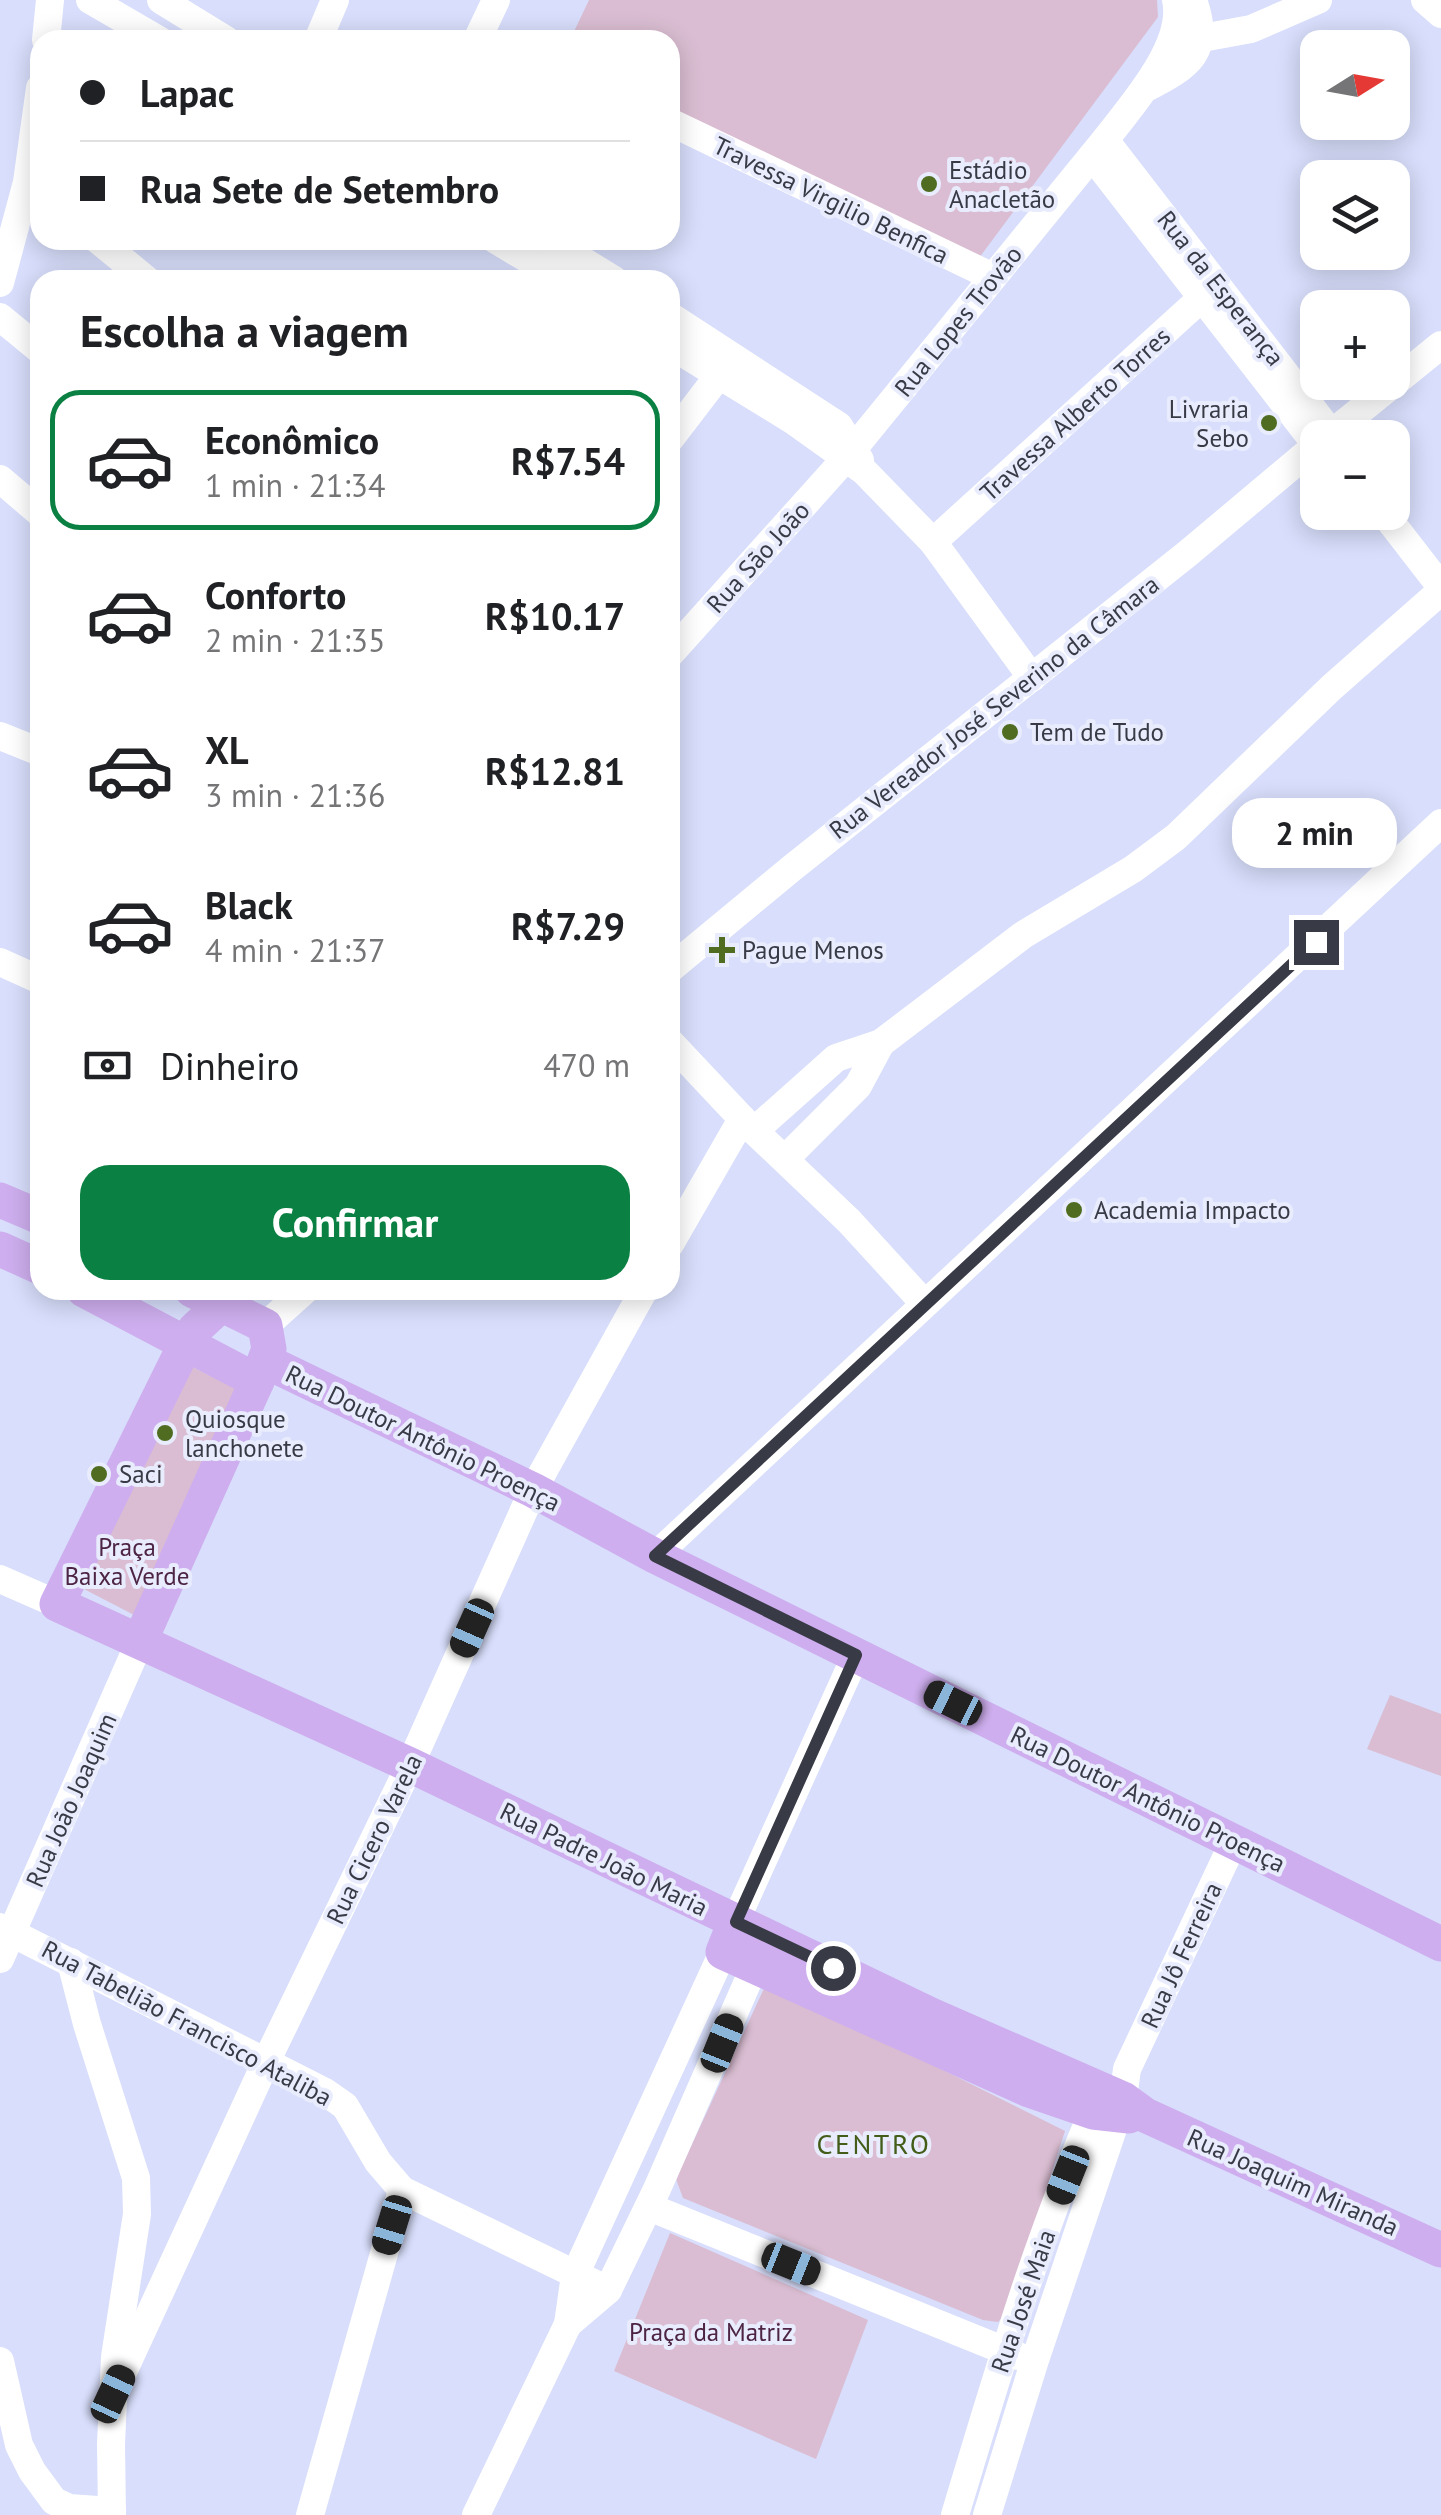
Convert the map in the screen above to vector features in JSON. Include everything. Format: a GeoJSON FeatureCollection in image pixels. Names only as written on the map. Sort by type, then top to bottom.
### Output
{"type":"FeatureCollection","features":[{"type":"Feature","properties":{"kind":"main road"},"geometry":{"type":"LineString","coordinates":[[0,1200],[30,1214]]}},
{"type":"Feature","properties":{"kind":"main road"},"geometry":{"type":"LineString","coordinates":[[0,1249],[30,1262]]}},
{"type":"Feature","properties":{"kind":"main road"},"geometry":{"type":"LineString","coordinates":[[103,1300],[186,1344],[261,1372]]}},
{"type":"Feature","properties":{"kind":"main road"},"geometry":{"type":"LineString","coordinates":[[57,1604],[186,1344],[215,1300]]}},
{"type":"Feature","properties":{"kind":"main road"},"geometry":{"type":"LineString","coordinates":[[140,1641],[261,1372],[268,1348],[265,1326],[226,1300]]}},
{"type":"Feature","properties":{"kind":"main road","name":"Rua Doutor Antônio Proença"},"geometry":{"type":"LineString","coordinates":[[261,1372],[533,1490],[655,1556],[1441,1944]]}},
{"type":"Feature","properties":{"kind":"main road","name":"Rua Padre João Maria"},"geometry":{"type":"LineString","coordinates":[[57,1604],[410,1765],[745,1944],[926,2027]]}},
{"type":"Feature","properties":{"kind":"main road","name":"Rua Joaquim Miranda"},"geometry":{"type":"LineString","coordinates":[[926,2027],[1029,2090],[1118,2101],[1441,2250]]}},
{"type":"Feature","properties":{"kind":"street"},"geometry":{"type":"LineString","coordinates":[[47,30],[50,0]]}},
{"type":"Feature","properties":{"kind":"street"},"geometry":{"type":"LineString","coordinates":[[90,0],[142,30]]}},
{"type":"Feature","properties":{"kind":"street"},"geometry":{"type":"LineString","coordinates":[[161,0],[210,30]]}},
{"type":"Feature","properties":{"kind":"street"},"geometry":{"type":"LineString","coordinates":[[322,30],[335,0]]}},
{"type":"Feature","properties":{"kind":"street"},"geometry":{"type":"LineString","coordinates":[[487,30],[496,0]]}},
{"type":"Feature","properties":{"kind":"street"},"geometry":{"type":"LineString","coordinates":[[1146,88],[1174,35],[1179,20],[1176,0]]}},
{"type":"Feature","properties":{"kind":"street"},"geometry":{"type":"LineString","coordinates":[[1146,88],[1189,61],[1202,38],[1194,0]]}},
{"type":"Feature","properties":{"kind":"street"},"geometry":{"type":"LineString","coordinates":[[1202,38],[1251,29],[1318,0]]}},
{"type":"Feature","properties":{"kind":"street"},"geometry":{"type":"LineString","coordinates":[[1425,0],[1441,14]]}},
{"type":"Feature","properties":{"kind":"street","name":"Rua Lopes Trovão"},"geometry":{"type":"LineString","coordinates":[[855,459],[993,278],[1146,88]]}},
{"type":"Feature","properties":{"kind":"street","name":"Travessa Virgilio Benfica"},"geometry":{"type":"LineString","coordinates":[[680,127],[993,278]]}},
{"type":"Feature","properties":{"kind":"street","name":"Rua da Esperança"},"geometry":{"type":"LineString","coordinates":[[1099,148],[1308,420]]}},
{"type":"Feature","properties":{"kind":"street"},"geometry":{"type":"LineString","coordinates":[[0,283],[30,196]]}},
{"type":"Feature","properties":{"kind":"street"},"geometry":{"type":"LineString","coordinates":[[110,250],[135,270]]}},
{"type":"Feature","properties":{"kind":"street"},"geometry":{"type":"LineString","coordinates":[[513,250],[546,270]]}},
{"type":"Feature","properties":{"kind":"street"},"geometry":{"type":"LineString","coordinates":[[565,250],[598,270]]}},
{"type":"Feature","properties":{"kind":"street","name":"Travessa Alberto Torres"},"geometry":{"type":"LineString","coordinates":[[933,542],[1209,292]]}},
{"type":"Feature","properties":{"kind":"street"},"geometry":{"type":"LineString","coordinates":[[0,317],[30,342]]}},
{"type":"Feature","properties":{"kind":"street"},"geometry":{"type":"LineString","coordinates":[[680,325],[726,366]]}},
{"type":"Feature","properties":{"kind":"street","name":"Rua Vereador José Severino da Câmara"},"geometry":{"type":"LineString","coordinates":[[1350,420],[1441,345]]}},
{"type":"Feature","properties":{"kind":"street"},"geometry":{"type":"LineString","coordinates":[[680,349],[813,407],[839,426],[855,459],[933,542],[1032,678]]}},
{"type":"Feature","properties":{"kind":"street"},"geometry":{"type":"LineString","coordinates":[[680,425],[726,366]]}},
{"type":"Feature","properties":{"kind":"street","name":"Rua São João"},"geometry":{"type":"LineString","coordinates":[[680,643],[855,459]]}},
{"type":"Feature","properties":{"kind":"street","name":"Rua Vereador José Severino da Câmara"},"geometry":{"type":"LineString","coordinates":[[680,961],[1300,460]]}},
{"type":"Feature","properties":{"kind":"street"},"geometry":{"type":"LineString","coordinates":[[0,479],[30,504]]}},
{"type":"Feature","properties":{"kind":"street"},"geometry":{"type":"LineString","coordinates":[[680,1229],[748,1125],[836,1058],[881,1043],[1023,935],[1133,869],[1176,837],[1441,589],[1396,530]]}},
{"type":"Feature","properties":{"kind":"street"},"geometry":{"type":"LineString","coordinates":[[0,736],[30,748]]}},
{"type":"Feature","properties":{"kind":"street"},"geometry":{"type":"LineString","coordinates":[[655,1556],[1441,823]]}},
{"type":"Feature","properties":{"kind":"street"},"geometry":{"type":"LineString","coordinates":[[0,962],[30,976]]}},
{"type":"Feature","properties":{"kind":"street"},"geometry":{"type":"LineString","coordinates":[[784,1159],[858,1086],[881,1043]]}},
{"type":"Feature","properties":{"kind":"street"},"geometry":{"type":"LineString","coordinates":[[680,1053],[924,1303]]}},
{"type":"Feature","properties":{"kind":"street"},"geometry":{"type":"LineString","coordinates":[[265,1326],[294,1300]]}},
{"type":"Feature","properties":{"kind":"street","name":"Rua Cicero Varela"},"geometry":{"type":"LineString","coordinates":[[113,2394],[266,2062],[410,1765],[533,1490],[638,1300]]}},
{"type":"Feature","properties":{"kind":"street"},"geometry":{"type":"LineString","coordinates":[[0,1580],[57,1604]]}},
{"type":"Feature","properties":{"kind":"street","name":"Rua João Joaquim"},"geometry":{"type":"LineString","coordinates":[[0,1959],[6,1930],[140,1641]]}},
{"type":"Feature","properties":{"kind":"street"},"geometry":{"type":"LineString","coordinates":[[568,2324],[608,2290],[722,2043],[745,1944],[856,1655]]}},
{"type":"Feature","properties":{"kind":"street","name":"Rua Jô Ferreira"},"geometry":{"type":"LineString","coordinates":[[1118,2101],[1234,1841]]}},
{"type":"Feature","properties":{"kind":"street","name":"Rua Tabelião Francisco Ataliba"},"geometry":{"type":"LineString","coordinates":[[6,1930],[345,2106],[378,2162],[402,2190],[608,2290]]}},
{"type":"Feature","properties":{"kind":"street"},"geometry":{"type":"LineString","coordinates":[[476,2515],[568,2324],[575,2275],[688,2026],[745,1944]]}},
{"type":"Feature","properties":{"kind":"street"},"geometry":{"type":"LineString","coordinates":[[0,2361],[19,2445],[54,2501],[69,2508],[112,2513],[115,2357],[137,2214],[136,2178],[71,1962]]}},
{"type":"Feature","properties":{"kind":"street"},"geometry":{"type":"LineString","coordinates":[[688,2026],[722,2043]]}},
{"type":"Feature","properties":{"kind":"street"},"geometry":{"type":"LineString","coordinates":[[987,2515],[1118,2101]]}},
{"type":"Feature","properties":{"kind":"street","name":"Rua José Maia"},"geometry":{"type":"LineString","coordinates":[[954,2515],[1004,2350],[1118,2101]]}},
{"type":"Feature","properties":{"kind":"street"},"geometry":{"type":"LineString","coordinates":[[623,2172],[653,2198],[1034,2363]]}},
{"type":"Feature","properties":{"kind":"street"},"geometry":{"type":"LineString","coordinates":[[310,2515],[402,2190]]}},
{"type":"Feature","properties":{"kind":"street"},"geometry":{"type":"LineString","coordinates":[[137,2214],[186,2236]]}},
{"type":"Feature","properties":{"kind":"street"},"geometry":{"type":"LineString","coordinates":[[597,2227],[630,2243]]}},
{"type":"Feature","properties":{"kind":"green space","name":"Estádio Anacletão"},"geometry":{"type":"Polygon","coordinates":[[[589,0],[1157,0],[1158,17],[979,258],[680,115],[680,30],[575,30],[589,0]]]}},
{"type":"Feature","properties":{"kind":"green space","name":"Praça Baixa Verde"},"geometry":{"type":"Polygon","coordinates":[[[185,1363],[238,1390],[136,1616],[82,1588],[185,1363]]]}},
{"type":"Feature","properties":{"kind":"green space"},"geometry":{"type":"Polygon","coordinates":[[[1390,1695],[1441,1714],[1441,1776],[1367,1749],[1390,1695]]]}},
{"type":"Feature","properties":{"kind":"green space"},"geometry":{"type":"Polygon","coordinates":[[[767,1982],[1065,2131],[1007,2312],[998,2322],[983,2320],[683,2198],[676,2179],[767,1982]]]}},
{"type":"Feature","properties":{"kind":"green space","name":"Praça da Matriz"},"geometry":{"type":"Polygon","coordinates":[[[670,2233],[868,2320],[816,2459],[614,2371],[670,2233]]]}},
{"type":"Feature","properties":{"kind":"place","name":"Estádio Anacletão"},"geometry":{"type":"Point","coordinates":[929,184]}},
{"type":"Feature","properties":{"kind":"place","name":"Livraria Sebo"},"geometry":{"type":"Point","coordinates":[1269,423]}},
{"type":"Feature","properties":{"kind":"place","name":"Tem de Tudo"},"geometry":{"type":"Point","coordinates":[1010,732]}},
{"type":"Feature","properties":{"kind":"place","name":"Pague Menos"},"geometry":{"type":"Point","coordinates":[722,950]}},
{"type":"Feature","properties":{"kind":"place","name":"Academia Impacto"},"geometry":{"type":"Point","coordinates":[1074,1210]}},
{"type":"Feature","properties":{"kind":"place","name":"Quiosque lanchonete"},"geometry":{"type":"Point","coordinates":[165,1433]}},
{"type":"Feature","properties":{"kind":"place","name":"Saci"},"geometry":{"type":"Point","coordinates":[99,1474]}},
{"type":"Feature","properties":{"kind":"district","name":"CENTRO"},"geometry":{"type":"Point","coordinates":[874,2144]}},
{"type":"Feature","properties":{"kind":"route"},"geometry":{"type":"LineString","coordinates":[[833,1968],[736,1922],[856,1655],[655,1556],[1316,942]]}}]}
